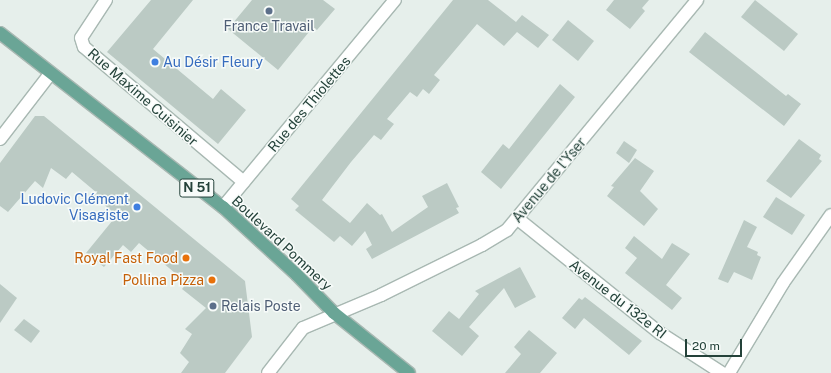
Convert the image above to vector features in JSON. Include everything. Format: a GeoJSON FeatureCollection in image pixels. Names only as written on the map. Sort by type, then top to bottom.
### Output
{"type":"FeatureCollection","features":[{"type":"Feature","properties":{"kind":"main road","name":"Boulevard Pommery"},"geometry":{"type":"LineString","coordinates":[[0,33],[50,74],[223,208],[297,275],[334,313],[409,373]]}},
{"type":"Feature","properties":{"kind":"street","name":"Rue Maxime Cuisinier"},"geometry":{"type":"LineString","coordinates":[[106,0],[81,38],[84,47],[244,182]]}},
{"type":"Feature","properties":{"kind":"street","name":"Rue des Thiolettes"},"geometry":{"type":"LineString","coordinates":[[223,208],[395,0]]}},
{"type":"Feature","properties":{"kind":"street","name":"Avenue de l'Yser"},"geometry":{"type":"LineString","coordinates":[[268,373],[303,328],[334,313],[371,300],[482,245],[507,230],[518,219],[697,0]]}},
{"type":"Feature","properties":{"kind":"street"},"geometry":{"type":"LineString","coordinates":[[0,139],[50,74]]}},
{"type":"Feature","properties":{"kind":"street"},"geometry":{"type":"LineString","coordinates":[[729,373],[783,283],[831,214]]}},
{"type":"Feature","properties":{"kind":"street","name":"Avenue du 132e RI"},"geometry":{"type":"LineString","coordinates":[[518,219],[660,333],[722,373]]}},
{"type":"Feature","properties":{"kind":"building"},"geometry":{"type":"Polygon","coordinates":[[[151,0],[193,0],[153,49],[213,99],[221,89],[246,110],[218,144],[107,52],[151,0]]]}},
{"type":"Feature","properties":{"kind":"building"},"geometry":{"type":"Polygon","coordinates":[[[252,0],[323,0],[335,9],[317,30],[313,27],[278,70],[228,29],[252,0]]]}},
{"type":"Feature","properties":{"kind":"building"},"geometry":{"type":"Polygon","coordinates":[[[453,0],[488,0],[516,22],[522,15],[549,35],[538,48],[517,32],[504,46],[477,24],[434,75],[440,80],[429,94],[423,89],[417,97],[410,92],[387,119],[394,124],[381,140],[374,135],[351,162],[322,200],[350,223],[367,203],[380,215],[382,214],[392,232],[428,207],[422,196],[447,183],[459,207],[456,208],[459,213],[372,259],[366,249],[372,245],[365,231],[352,246],[340,236],[334,242],[295,210],[299,206],[291,199],[453,0]]]}},
{"type":"Feature","properties":{"kind":"building"},"geometry":{"type":"Polygon","coordinates":[[[614,0],[649,0],[642,8],[645,11],[630,29],[606,10],[614,0]]]}},
{"type":"Feature","properties":{"kind":"building"},"geometry":{"type":"Polygon","coordinates":[[[755,0],[798,34],[784,51],[741,17],[755,0]]]}},
{"type":"Feature","properties":{"kind":"building"},"geometry":{"type":"Polygon","coordinates":[[[568,20],[594,41],[578,61],[552,40],[568,20]]]}},
{"type":"Feature","properties":{"kind":"building"},"geometry":{"type":"Polygon","coordinates":[[[705,32],[786,96],[788,94],[801,104],[784,126],[689,52],[705,32]]]}},
{"type":"Feature","properties":{"kind":"building"},"geometry":{"type":"Polygon","coordinates":[[[560,84],[575,97],[501,189],[481,172],[503,144],[509,149],[560,84]]]}},
{"type":"Feature","properties":{"kind":"building"},"geometry":{"type":"Polygon","coordinates":[[[35,116],[44,116],[245,281],[252,337],[225,373],[181,373],[189,362],[180,353],[192,334],[185,329],[206,308],[182,289],[187,283],[139,243],[131,252],[123,245],[104,267],[86,253],[117,215],[93,196],[97,193],[72,172],[66,179],[51,168],[43,188],[35,181],[8,212],[0,206],[0,163],[35,116]]]}},
{"type":"Feature","properties":{"kind":"building"},"geometry":{"type":"Polygon","coordinates":[[[799,139],[821,155],[819,159],[822,161],[791,198],[766,181],[799,139]]]}},
{"type":"Feature","properties":{"kind":"building"},"geometry":{"type":"Polygon","coordinates":[[[624,141],[637,150],[629,163],[616,153],[624,141]]]}},
{"type":"Feature","properties":{"kind":"building"},"geometry":{"type":"Polygon","coordinates":[[[635,158],[654,171],[640,191],[658,209],[644,226],[607,196],[614,187],[611,186],[635,158]]]}},
{"type":"Feature","properties":{"kind":"building"},"geometry":{"type":"Polygon","coordinates":[[[776,197],[805,215],[792,235],[763,217],[776,197]]]}},
{"type":"Feature","properties":{"kind":"building"},"geometry":{"type":"Polygon","coordinates":[[[744,220],[757,227],[747,247],[758,252],[757,255],[761,257],[752,280],[734,272],[728,283],[718,279],[744,220]]]}},
{"type":"Feature","properties":{"kind":"building"},"geometry":{"type":"Polygon","coordinates":[[[634,236],[662,259],[672,243],[690,254],[666,285],[682,298],[672,310],[625,273],[637,258],[625,248],[634,236]]]}},
{"type":"Feature","properties":{"kind":"building"},"geometry":{"type":"Polygon","coordinates":[[[520,267],[536,297],[515,308],[504,288],[469,327],[479,336],[462,356],[432,331],[449,311],[459,319],[479,294],[475,291],[520,267]]]}},
{"type":"Feature","properties":{"kind":"building"},"geometry":{"type":"Polygon","coordinates":[[[0,284],[17,298],[0,323],[0,284]]]}},
{"type":"Feature","properties":{"kind":"building"},"geometry":{"type":"Polygon","coordinates":[[[585,297],[642,341],[629,355],[584,318],[575,329],[562,318],[579,298],[582,300],[585,297]]]}},
{"type":"Feature","properties":{"kind":"building"},"geometry":{"type":"Polygon","coordinates":[[[24,319],[40,331],[31,343],[14,330],[24,319]]]}},
{"type":"Feature","properties":{"kind":"building"},"geometry":{"type":"Polygon","coordinates":[[[529,330],[557,353],[540,373],[505,373],[521,354],[514,347],[529,330]]]}},
{"type":"Feature","properties":{"kind":"place","name":"France Travail"},"geometry":{"type":"Point","coordinates":[269,11]}},
{"type":"Feature","properties":{"kind":"place","name":"Au Désir Fleury"},"geometry":{"type":"Point","coordinates":[155,62]}},
{"type":"Feature","properties":{"kind":"place","name":"Ludovic Clément Visagiste"},"geometry":{"type":"Point","coordinates":[137,207]}},
{"type":"Feature","properties":{"kind":"place","name":"Royal Fast Food"},"geometry":{"type":"Point","coordinates":[186,258]}},
{"type":"Feature","properties":{"kind":"place","name":"Pollina Pizza"},"geometry":{"type":"Point","coordinates":[212,280]}},
{"type":"Feature","properties":{"kind":"place","name":"Relais Poste"},"geometry":{"type":"Point","coordinates":[213,306]}}]}
